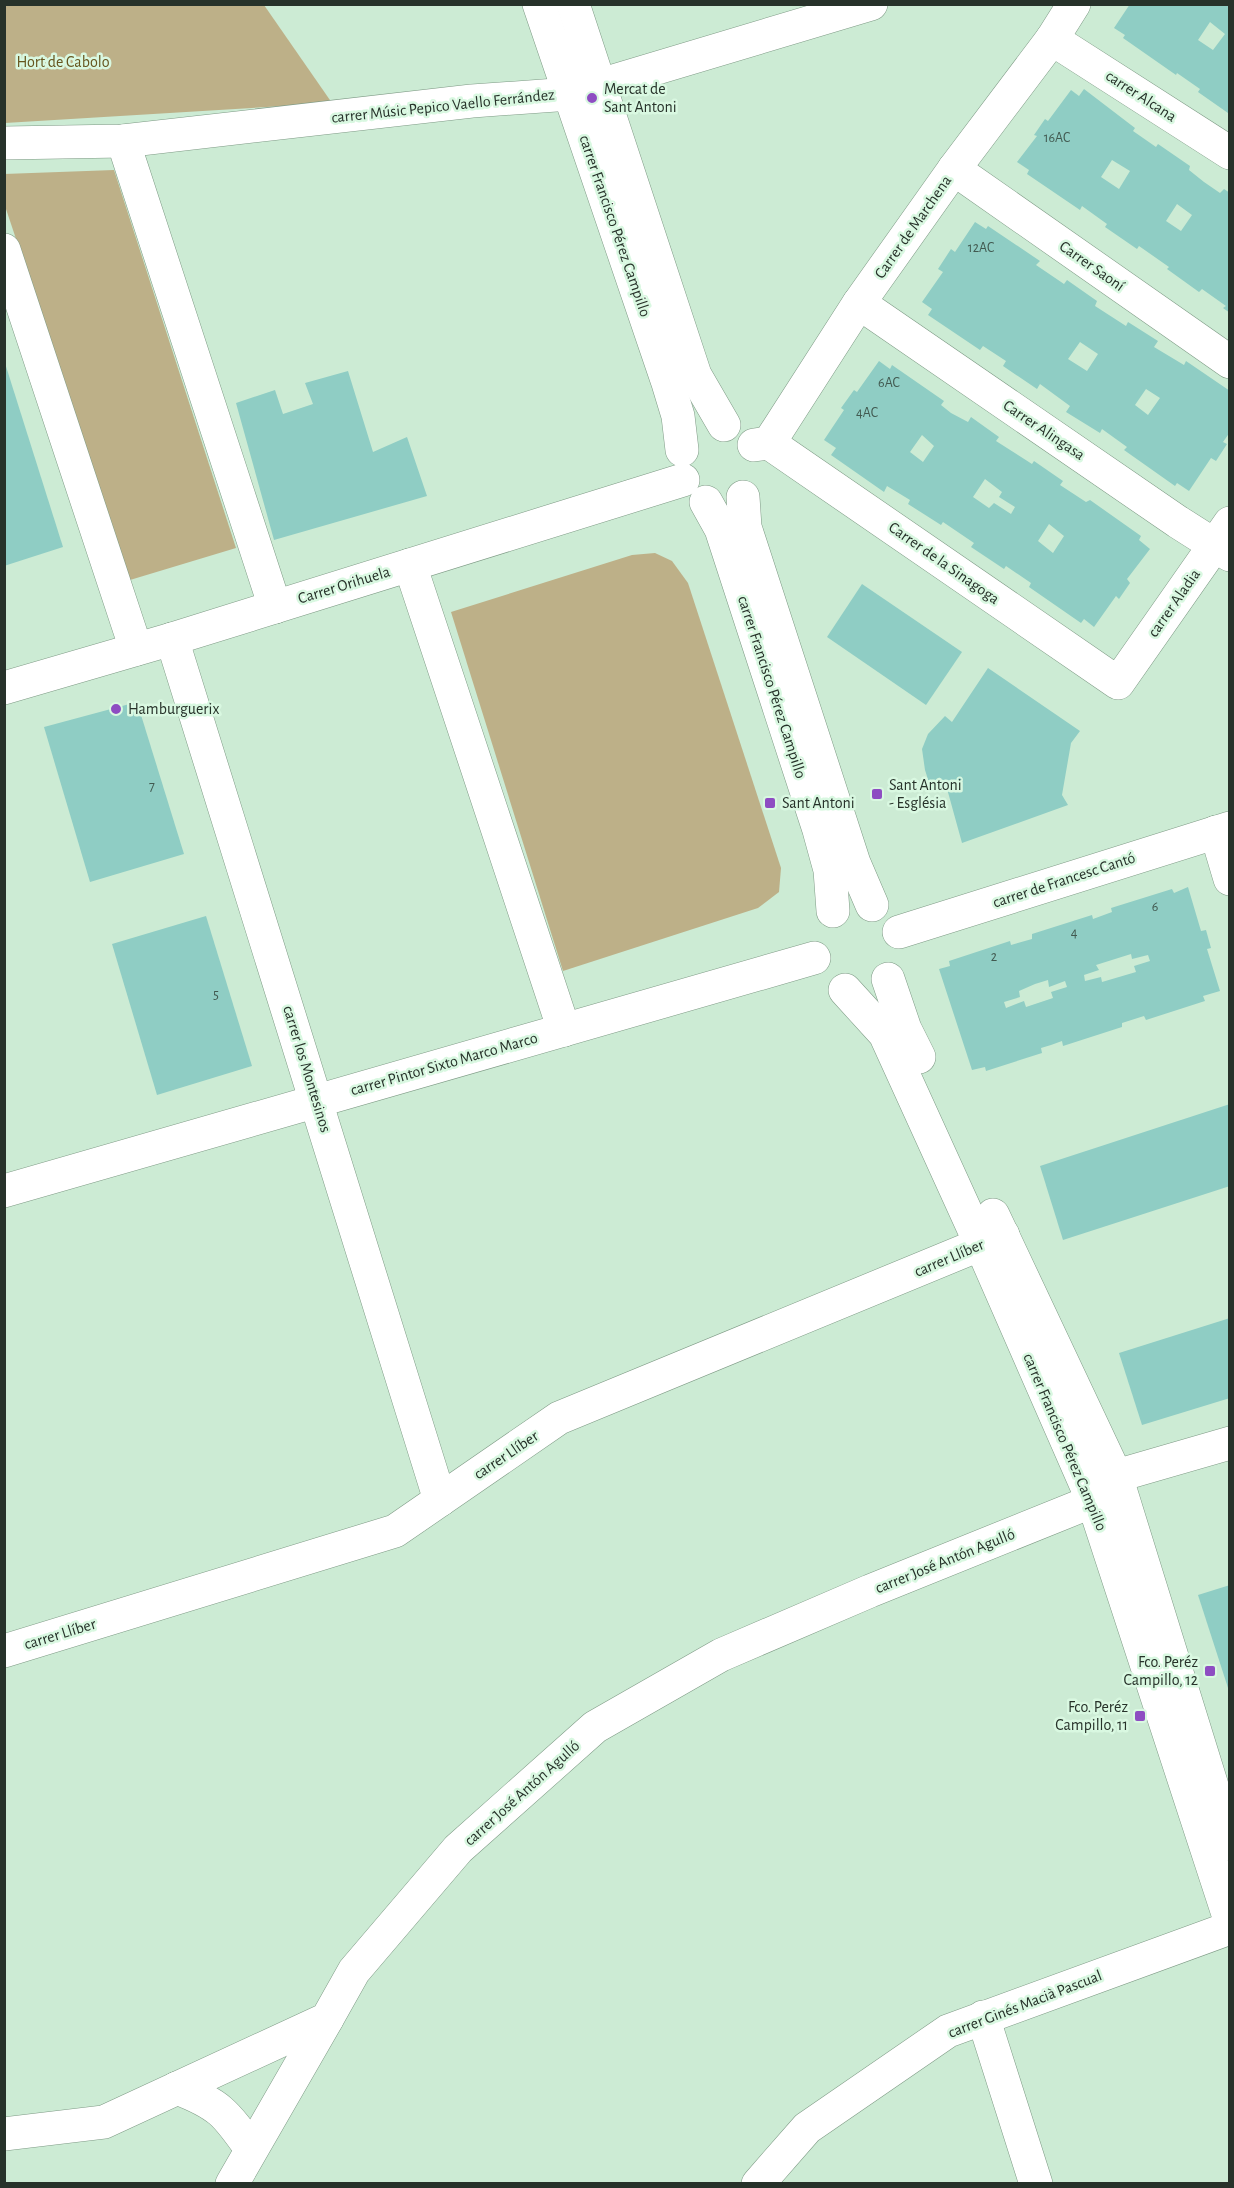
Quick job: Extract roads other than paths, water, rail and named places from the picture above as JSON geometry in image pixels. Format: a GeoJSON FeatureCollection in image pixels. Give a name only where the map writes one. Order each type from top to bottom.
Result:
{"type":"FeatureCollection","features":[{"type":"Feature","properties":{"kind":"street","name":"carrer Francisco Pérez Campillo"},"geometry":{"type":"LineString","coordinates":[[540,4],[668,383],[678,416],[683,465]]}},
{"type":"Feature","properties":{"kind":"street","name":"carrer Francisco Pérez Campillo"},"geometry":{"type":"LineString","coordinates":[[573,4],[695,375],[724,425]]}},
{"type":"Feature","properties":{"kind":"street","name":"carrer Músic Pepico Vaello Ferrández"},"geometry":{"type":"LineString","coordinates":[[4,143],[123,141],[461,102],[570,94],[871,4]]}},
{"type":"Feature","properties":{"kind":"street","name":"Carrer de Marchena"},"geometry":{"type":"LineString","coordinates":[[762,444],[954,169],[1052,39],[1074,4]]}},
{"type":"Feature","properties":{"kind":"street","name":"carrer Alcana"},"geometry":{"type":"LineString","coordinates":[[1052,39],[1230,153]]}},
{"type":"Feature","properties":{"kind":"street"},"geometry":{"type":"LineString","coordinates":[[123,141],[274,607]]}},
{"type":"Feature","properties":{"kind":"street","name":"Carrer Saoní"},"geometry":{"type":"LineString","coordinates":[[954,169],[1230,362]]}},
{"type":"Feature","properties":{"kind":"street"},"geometry":{"type":"LineString","coordinates":[[4,250],[136,649]]}},
{"type":"Feature","properties":{"kind":"street","name":"Carrer Alingasa"},"geometry":{"type":"LineString","coordinates":[[859,303],[1178,522],[1224,541]]}},
{"type":"Feature","properties":{"kind":"street"},"geometry":{"type":"LineString","coordinates":[[724,425],[736,428],[762,444],[758,473],[753,486],[742,497],[731,503],[718,505],[706,502],[692,494],[683,465],[692,436],[706,427],[724,425]]}},
{"type":"Feature","properties":{"kind":"street","name":"Carrer de la Sinagoga"},"geometry":{"type":"LineString","coordinates":[[762,444],[1118,683]]}},
{"type":"Feature","properties":{"kind":"street","name":"Carrer Orihuela"},"geometry":{"type":"LineString","coordinates":[[4,688],[172,639],[410,565],[683,465]]}},
{"type":"Feature","properties":{"kind":"street","name":"carrer Francisco Pérez Campillo"},"geometry":{"type":"LineString","coordinates":[[742,497],[745,527],[854,863],[872,905]]}},
{"type":"Feature","properties":{"kind":"street","name":"carrer Francisco Pérez Campillo"},"geometry":{"type":"LineString","coordinates":[[706,502],[721,529],[819,830],[830,870],[833,911]]}},
{"type":"Feature","properties":{"kind":"street","name":"carrer Aladia"},"geometry":{"type":"LineString","coordinates":[[1118,683],[1224,541]]}},
{"type":"Feature","properties":{"kind":"street"},"geometry":{"type":"LineString","coordinates":[[410,565],[564,1030]]}},
{"type":"Feature","properties":{"kind":"street","name":"carrer los Montesinos"},"geometry":{"type":"LineString","coordinates":[[172,639],[440,1500]]}},
{"type":"Feature","properties":{"kind":"street"},"geometry":{"type":"LineString","coordinates":[[1223,830],[1230,879]]}},
{"type":"Feature","properties":{"kind":"street","name":"carrer de Francesc Cantó"},"geometry":{"type":"LineString","coordinates":[[899,932],[1223,830]]}},
{"type":"Feature","properties":{"kind":"street"},"geometry":{"type":"LineString","coordinates":[[858,903],[872,905],[891,918],[899,932],[901,942],[899,961],[888,979],[874,988],[863,991],[845,990],[825,977],[814,958],[813,943],[817,929],[827,914],[843,905],[858,903]]}},
{"type":"Feature","properties":{"kind":"street","name":"carrer Pintor Sixto Marco Marco"},"geometry":{"type":"LineString","coordinates":[[4,1191],[814,958]]}},
{"type":"Feature","properties":{"kind":"street","name":"carrer Francisco Pérez Campillo"},"geometry":{"type":"LineString","coordinates":[[888,979],[905,1029],[992,1240],[1093,1501],[1230,1920]]}},
{"type":"Feature","properties":{"kind":"street","name":"carrer Francisco Pérez Campillo"},"geometry":{"type":"LineString","coordinates":[[845,990],[885,1034],[1116,1476],[1230,1844]]}},
{"type":"Feature","properties":{"kind":"street","name":"carrer Llíber"},"geometry":{"type":"LineString","coordinates":[[4,1651],[395,1531],[560,1418],[992,1240]]}},
{"type":"Feature","properties":{"kind":"street"},"geometry":{"type":"LineString","coordinates":[[1093,1501],[1116,1476],[1230,1443]]}},
{"type":"Feature","properties":{"kind":"street","name":"carrer José Antón Agulló"},"geometry":{"type":"LineString","coordinates":[[232,2184],[354,1971],[458,1849],[595,1727],[721,1655],[870,1591],[1093,1501]]}},
{"type":"Feature","properties":{"kind":"street","name":"carrer Ginés Macià Pascual"},"geometry":{"type":"LineString","coordinates":[[758,2184],[807,2128],[948,2031],[1230,1928]]}},
{"type":"Feature","properties":{"kind":"street"},"geometry":{"type":"LineString","coordinates":[[983,2017],[1036,2184]]}},
{"type":"Feature","properties":{"kind":"street"},"geometry":{"type":"LineString","coordinates":[[4,2134],[104,2122],[327,2019]]}},
{"type":"Feature","properties":{"kind":"street"},"geometry":{"type":"LineString","coordinates":[[177,2088],[204,2099],[229,2117],[251,2149]]}},
{"type":"Feature","properties":{"kind":"place","name":"Mercat de Sant Antoni"},"geometry":{"type":"Point","coordinates":[592,98]}},
{"type":"Feature","properties":{"kind":"place","name":"Hamburguerix"},"geometry":{"type":"Point","coordinates":[116,709]}},
{"type":"Feature","properties":{"kind":"place","name":"Sant Antoni - Església"},"geometry":{"type":"Point","coordinates":[877,794]}},
{"type":"Feature","properties":{"kind":"place","name":"Sant Antoni"},"geometry":{"type":"Point","coordinates":[770,803]}},
{"type":"Feature","properties":{"kind":"place","name":"Fco. Peréz Campillo, 12"},"geometry":{"type":"Point","coordinates":[1210,1671]}},
{"type":"Feature","properties":{"kind":"place","name":"Fco. Peréz Campillo, 11"},"geometry":{"type":"Point","coordinates":[1140,1716]}},
{"type":"Feature","properties":{"kind":"park label","name":"Hort de Cabolo"},"geometry":{"type":"Point","coordinates":[63,62]}}]}
